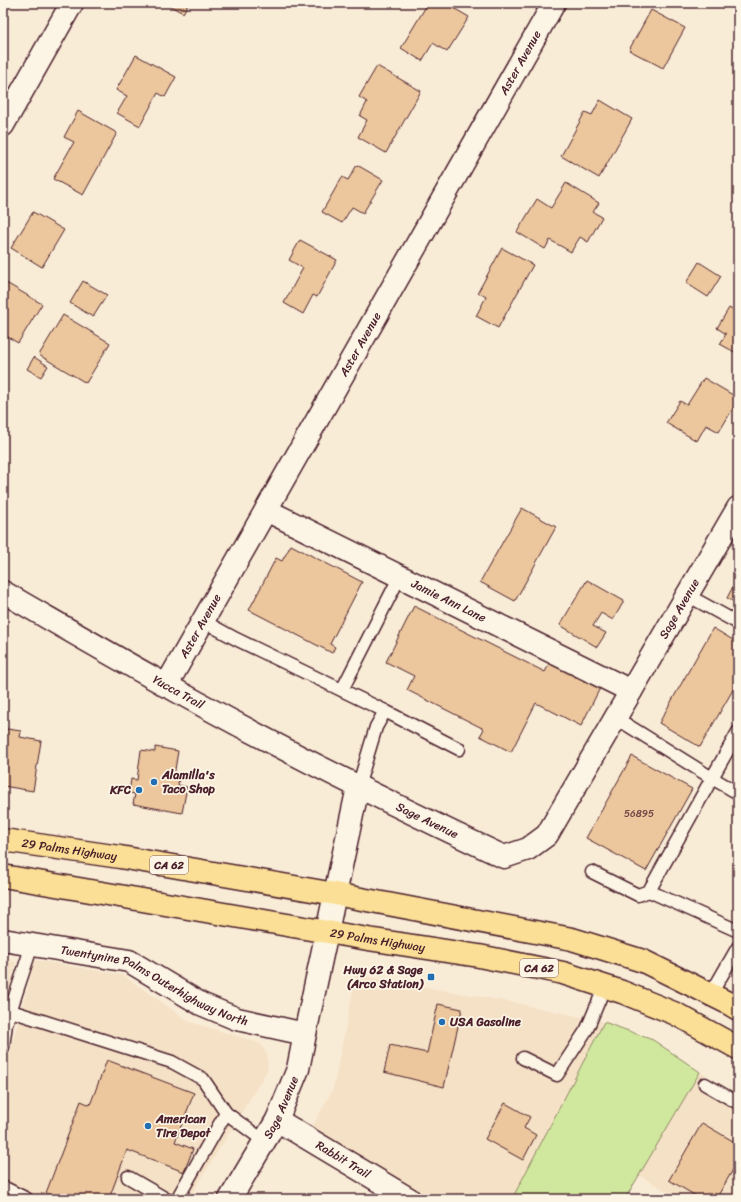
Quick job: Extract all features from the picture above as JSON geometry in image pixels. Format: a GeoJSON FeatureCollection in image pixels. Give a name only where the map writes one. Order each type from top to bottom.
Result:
{"type":"FeatureCollection","features":[{"type":"Feature","properties":{"kind":"main road","name":"29 Palms Highway"},"geometry":{"type":"LineString","coordinates":[[3,840],[120,857],[335,894],[572,939],[643,961],[711,994],[738,1009]]}},
{"type":"Feature","properties":{"kind":"main road","name":"29 Palms Highway"},"geometry":{"type":"LineString","coordinates":[[3,876],[289,926],[479,956],[563,973],[622,992],[676,1014],[738,1048]]}},
{"type":"Feature","properties":{"kind":"street"},"geometry":{"type":"LineString","coordinates":[[3,125],[72,3]]}},
{"type":"Feature","properties":{"kind":"street","name":"Aster Avenue"},"geometry":{"type":"LineString","coordinates":[[166,686],[554,3]]}},
{"type":"Feature","properties":{"kind":"street","name":"Sage Avenue"},"geometry":{"type":"LineString","coordinates":[[230,1199],[277,1120],[298,1069],[358,787],[504,857],[528,849],[547,836],[738,508]]}},
{"type":"Feature","properties":{"kind":"street","name":"Jamie Ann Lane"},"geometry":{"type":"LineString","coordinates":[[266,510],[632,691]]}},
{"type":"Feature","properties":{"kind":"street","name":"Yucca Trail"},"geometry":{"type":"LineString","coordinates":[[3,592],[166,686],[358,787]]}},
{"type":"Feature","properties":{"kind":"street","name":"Twentynine Palms Outerhighway North"},"geometry":{"type":"LineString","coordinates":[[3,940],[92,954],[129,962],[201,1004],[237,1019],[305,1034]]}},
{"type":"Feature","properties":{"kind":"street","name":"Rabbit Trail"},"geometry":{"type":"LineString","coordinates":[[277,1120],[409,1199]]}},
{"type":"Feature","properties":{"kind":"lane"},"geometry":{"type":"LineString","coordinates":[[342,690],[400,576]]}},
{"type":"Feature","properties":{"kind":"lane"},"geometry":{"type":"LineString","coordinates":[[687,595],[738,623]]}},
{"type":"Feature","properties":{"kind":"lane"},"geometry":{"type":"LineString","coordinates":[[203,621],[236,639],[385,711],[459,749]]}},
{"type":"Feature","properties":{"kind":"lane"},"geometry":{"type":"LineString","coordinates":[[358,787],[376,727],[385,711]]}},
{"type":"Feature","properties":{"kind":"lane"},"geometry":{"type":"LineString","coordinates":[[616,718],[738,793]]}},
{"type":"Feature","properties":{"kind":"lane"},"geometry":{"type":"LineString","coordinates":[[592,872],[638,895],[649,891],[738,732]]}},
{"type":"Feature","properties":{"kind":"lane"},"geometry":{"type":"LineString","coordinates":[[649,891],[738,931]]}},
{"type":"Feature","properties":{"kind":"lane"},"geometry":{"type":"LineString","coordinates":[[3,1047],[6,1024],[32,945]]}},
{"type":"Feature","properties":{"kind":"lane"},"geometry":{"type":"LineString","coordinates":[[711,994],[738,947]]}},
{"type":"Feature","properties":{"kind":"lane"},"geometry":{"type":"LineString","coordinates":[[523,1058],[557,1075],[587,1029],[605,986]]}},
{"type":"Feature","properties":{"kind":"lane"},"geometry":{"type":"LineString","coordinates":[[11,1011],[172,1062],[203,1079],[226,1113],[264,1141]]}},
{"type":"Feature","properties":{"kind":"lane"},"geometry":{"type":"LineString","coordinates":[[705,1084],[738,1103]]}},
{"type":"Feature","properties":{"kind":"lane"},"geometry":{"type":"LineString","coordinates":[[177,1199],[226,1113]]}},
{"type":"Feature","properties":{"kind":"lane"},"geometry":{"type":"LineString","coordinates":[[128,1177],[166,1199]]}},
{"type":"Feature","properties":{"kind":"lane"},"geometry":{"type":"LineString","coordinates":[[3,1187],[27,1199]]}},
{"type":"Feature","properties":{"kind":"shaded area"},"geometry":{"type":"Polygon","coordinates":[[[3,960],[16,962],[3,1014],[3,960]]]}},
{"type":"Feature","properties":{"kind":"shaded area"},"geometry":{"type":"Polygon","coordinates":[[[35,960],[123,975],[190,1022],[261,1044],[267,1055],[268,1069],[189,1199],[37,1199],[3,1179],[3,1079],[35,960]]]}},
{"type":"Feature","properties":{"kind":"shaded area"},"geometry":{"type":"Polygon","coordinates":[[[356,975],[512,1002],[604,1022],[512,1199],[431,1199],[311,1129],[333,1089],[356,975]]]}},
{"type":"Feature","properties":{"kind":"shaded area"},"geometry":{"type":"Polygon","coordinates":[[[700,1072],[738,1095],[738,1199],[680,1199],[637,1174],[700,1072]]]}},
{"type":"Feature","properties":{"kind":"green space"},"geometry":{"type":"Polygon","coordinates":[[[604,1022],[653,1040],[700,1072],[625,1199],[512,1199],[604,1022]]]}},
{"type":"Feature","properties":{"kind":"building"},"geometry":{"type":"Polygon","coordinates":[[[165,3],[189,3],[183,13],[165,3]]]}},
{"type":"Feature","properties":{"kind":"building"},"geometry":{"type":"Polygon","coordinates":[[[428,3],[445,3],[469,17],[447,52],[433,43],[422,61],[401,48],[428,3]]]}},
{"type":"Feature","properties":{"kind":"building"},"geometry":{"type":"Polygon","coordinates":[[[651,10],[685,28],[663,68],[629,50],[651,10]]]}},
{"type":"Feature","properties":{"kind":"building"},"geometry":{"type":"Polygon","coordinates":[[[136,55],[176,77],[165,97],[158,93],[140,126],[117,113],[127,96],[116,90],[136,55]]]}},
{"type":"Feature","properties":{"kind":"building"},"geometry":{"type":"Polygon","coordinates":[[[377,66],[421,91],[386,153],[358,137],[367,120],[360,116],[367,102],[359,97],[377,66]]]}},
{"type":"Feature","properties":{"kind":"building"},"geometry":{"type":"Polygon","coordinates":[[[600,100],[632,119],[599,178],[561,156],[585,112],[592,115],[600,100]]]}},
{"type":"Feature","properties":{"kind":"building"},"geometry":{"type":"Polygon","coordinates":[[[78,111],[117,133],[83,195],[53,179],[74,142],[64,137],[78,111]]]}},
{"type":"Feature","properties":{"kind":"building"},"geometry":{"type":"Polygon","coordinates":[[[357,165],[383,180],[363,213],[352,207],[342,223],[322,212],[342,177],[348,180],[357,165]]]}},
{"type":"Feature","properties":{"kind":"building"},"geometry":{"type":"Polygon","coordinates":[[[566,183],[599,203],[593,212],[602,217],[588,242],[580,237],[571,252],[550,240],[545,249],[517,232],[537,199],[551,208],[566,183]]]}},
{"type":"Feature","properties":{"kind":"building"},"geometry":{"type":"Polygon","coordinates":[[[33,212],[64,230],[42,267],[11,248],[33,212]]]}},
{"type":"Feature","properties":{"kind":"building"},"geometry":{"type":"Polygon","coordinates":[[[300,240],[337,260],[317,297],[313,295],[303,314],[284,303],[303,268],[289,260],[300,240]]]}},
{"type":"Feature","properties":{"kind":"building"},"geometry":{"type":"Polygon","coordinates":[[[502,248],[533,265],[498,328],[476,316],[486,297],[478,292],[502,248]]]}},
{"type":"Feature","properties":{"kind":"building"},"geometry":{"type":"Polygon","coordinates":[[[699,262],[721,276],[708,297],[686,283],[699,262]]]}},
{"type":"Feature","properties":{"kind":"building"},"geometry":{"type":"Polygon","coordinates":[[[3,281],[42,304],[18,343],[3,334],[3,281]]]}},
{"type":"Feature","properties":{"kind":"building"},"geometry":{"type":"Polygon","coordinates":[[[83,281],[107,295],[93,317],[70,303],[83,281]]]}},
{"type":"Feature","properties":{"kind":"building"},"geometry":{"type":"Polygon","coordinates":[[[729,308],[738,313],[738,354],[720,344],[726,334],[717,328],[729,308]]]}},
{"type":"Feature","properties":{"kind":"building"},"geometry":{"type":"Polygon","coordinates":[[[63,315],[110,343],[86,383],[39,355],[63,315]]]}},
{"type":"Feature","properties":{"kind":"building"},"geometry":{"type":"Polygon","coordinates":[[[34,357],[48,366],[41,377],[27,369],[34,357]]]}},
{"type":"Feature","properties":{"kind":"building"},"geometry":{"type":"Polygon","coordinates":[[[704,378],[738,398],[738,400],[719,432],[706,425],[697,441],[666,423],[680,401],[687,405],[704,378]]]}},
{"type":"Feature","properties":{"kind":"building"},"geometry":{"type":"Polygon","coordinates":[[[522,508],[556,527],[515,601],[480,582],[522,508]]]}},
{"type":"Feature","properties":{"kind":"building"},"geometry":{"type":"Polygon","coordinates":[[[291,545],[362,582],[330,644],[335,647],[332,653],[249,610],[276,558],[282,561],[291,545]]]}},
{"type":"Feature","properties":{"kind":"building"},"geometry":{"type":"Polygon","coordinates":[[[738,577],[738,604],[727,598],[738,577]]]}},
{"type":"Feature","properties":{"kind":"building"},"geometry":{"type":"Polygon","coordinates":[[[587,580],[624,601],[613,620],[601,613],[593,626],[606,633],[597,647],[560,625],[587,580]]]}},
{"type":"Feature","properties":{"kind":"building"},"geometry":{"type":"Polygon","coordinates":[[[414,606],[545,672],[550,662],[600,688],[581,726],[536,703],[511,752],[480,736],[484,729],[407,690],[414,676],[386,662],[414,606]]]}},
{"type":"Feature","properties":{"kind":"building"},"geometry":{"type":"Polygon","coordinates":[[[713,628],[738,643],[738,681],[700,747],[659,723],[713,628]]]}},
{"type":"Feature","properties":{"kind":"building"},"geometry":{"type":"Polygon","coordinates":[[[3,723],[7,729],[21,731],[20,737],[41,741],[33,791],[3,786],[3,723]]]}},
{"type":"Feature","properties":{"kind":"building","name":"Alamilla's Taco Shop"},"geometry":{"type":"Polygon","coordinates":[[[155,747],[178,751],[174,776],[179,777],[178,785],[187,787],[182,813],[133,804],[135,794],[129,793],[131,779],[137,780],[141,750],[155,752],[155,747]]]}},
{"type":"Feature","properties":{"kind":"building"},"geometry":{"type":"Polygon","coordinates":[[[632,756],[692,789],[646,871],[586,838],[632,756]]]}},
{"type":"Feature","properties":{"kind":"building"},"geometry":{"type":"Polygon","coordinates":[[[438,1004],[462,1009],[444,1087],[384,1072],[390,1045],[427,1053],[438,1004]]]}},
{"type":"Feature","properties":{"kind":"building"},"geometry":{"type":"Polygon","coordinates":[[[107,1060],[194,1093],[175,1142],[193,1149],[184,1172],[127,1150],[110,1196],[116,1199],[60,1199],[46,1193],[81,1101],[90,1105],[107,1060]]]}},
{"type":"Feature","properties":{"kind":"building"},"geometry":{"type":"Polygon","coordinates":[[[505,1103],[530,1117],[524,1128],[536,1135],[523,1160],[485,1139],[505,1103]]]}},
{"type":"Feature","properties":{"kind":"building"},"geometry":{"type":"Polygon","coordinates":[[[702,1123],[738,1144],[738,1161],[716,1199],[701,1199],[669,1180],[702,1123]]]}},
{"type":"Feature","properties":{"kind":"place","name":"Alamilla's Taco Shop"},"geometry":{"type":"Point","coordinates":[154,782]}},
{"type":"Feature","properties":{"kind":"place","name":"KFC"},"geometry":{"type":"Point","coordinates":[139,790]}},
{"type":"Feature","properties":{"kind":"place","name":"Hwy 62 & Sage (Arco Station)"},"geometry":{"type":"Point","coordinates":[431,977]}},
{"type":"Feature","properties":{"kind":"place","name":"USA Gasoline"},"geometry":{"type":"Point","coordinates":[442,1022]}},
{"type":"Feature","properties":{"kind":"place","name":"American Tire Depot"},"geometry":{"type":"Point","coordinates":[148,1126]}}]}
